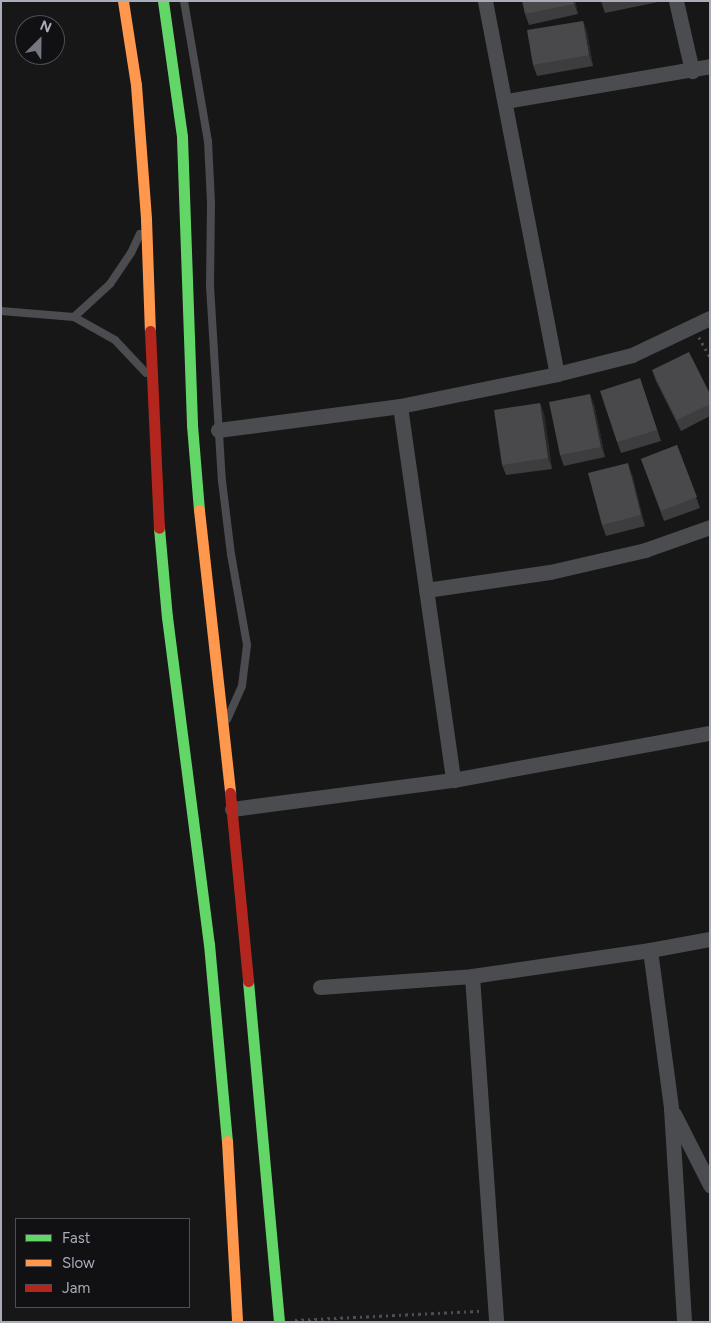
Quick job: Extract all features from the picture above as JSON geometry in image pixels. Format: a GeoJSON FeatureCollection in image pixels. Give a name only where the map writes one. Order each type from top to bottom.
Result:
{"type":"FeatureCollection","features":[{"type":"Feature","properties":{"kind":"street"},"geometry":{"type":"LineString","coordinates":[[123,1],[136,85],[146,219],[157,506],[167,617],[186,752],[209,944],[224,1106],[237,1322]]}},
{"type":"Feature","properties":{"kind":"street"},"geometry":{"type":"LineString","coordinates":[[163,1],[182,137],[196,490],[232,809],[279,1322]]}},
{"type":"Feature","properties":{"kind":"street"},"geometry":{"type":"LineString","coordinates":[[485,1],[506,101],[557,374]]}},
{"type":"Feature","properties":{"kind":"street"},"geometry":{"type":"LineString","coordinates":[[676,1],[692,71]]}},
{"type":"Feature","properties":{"kind":"street"},"geometry":{"type":"LineString","coordinates":[[506,101],[692,71],[710,66]]}},
{"type":"Feature","properties":{"kind":"street"},"geometry":{"type":"LineString","coordinates":[[218,430],[400,406],[557,374],[632,356],[710,318]]}},
{"type":"Feature","properties":{"kind":"street"},"geometry":{"type":"LineString","coordinates":[[400,406],[453,780]]}},
{"type":"Feature","properties":{"kind":"street"},"geometry":{"type":"LineString","coordinates":[[426,590],[550,572],[645,550],[710,526]]}},
{"type":"Feature","properties":{"kind":"street"},"geometry":{"type":"LineString","coordinates":[[232,809],[453,780],[710,733]]}},
{"type":"Feature","properties":{"kind":"street"},"geometry":{"type":"LineString","coordinates":[[320,988],[472,976],[650,950],[710,939]]}},
{"type":"Feature","properties":{"kind":"street"},"geometry":{"type":"LineString","coordinates":[[650,950],[671,1108],[684,1322]]}},
{"type":"Feature","properties":{"kind":"street"},"geometry":{"type":"LineString","coordinates":[[472,976],[496,1316]]}},
{"type":"Feature","properties":{"kind":"street"},"geometry":{"type":"LineString","coordinates":[[671,1108],[710,1185]]}},
{"type":"Feature","properties":{"kind":"lane"},"geometry":{"type":"LineString","coordinates":[[184,1],[208,142],[211,203],[210,286],[218,430],[225,514],[247,645],[242,686],[222,730]]}},
{"type":"Feature","properties":{"kind":"lane"},"geometry":{"type":"LineString","coordinates":[[74,317],[98,296],[121,269],[146,219]]}},
{"type":"Feature","properties":{"kind":"lane"},"geometry":{"type":"LineString","coordinates":[[1,311],[74,317],[115,340],[129,352],[152,381]]}},
{"type":"Feature","properties":{"kind":"path"},"geometry":{"type":"LineString","coordinates":[[694,327],[710,357]]}},
{"type":"Feature","properties":{"kind":"path"},"geometry":{"type":"LineString","coordinates":[[279,1322],[496,1316]]}},
{"type":"Feature","properties":{"kind":"building"},"geometry":{"type":"Polygon","coordinates":[[[522,1],[573,1],[574,4],[525,14],[522,1]]]}},
{"type":"Feature","properties":{"kind":"building"},"geometry":{"type":"Polygon","coordinates":[[[583,21],[589,55],[533,65],[527,30],[583,21]]]}},
{"type":"Feature","properties":{"kind":"building"},"geometry":{"type":"Polygon","coordinates":[[[689,352],[710,394],[710,404],[677,420],[652,370],[689,352]]]}},
{"type":"Feature","properties":{"kind":"building"},"geometry":{"type":"Polygon","coordinates":[[[640,378],[657,430],[617,442],[600,391],[640,378]]]}},
{"type":"Feature","properties":{"kind":"building"},"geometry":{"type":"Polygon","coordinates":[[[590,394],[601,447],[560,455],[549,402],[590,394]]]}},
{"type":"Feature","properties":{"kind":"building"},"geometry":{"type":"Polygon","coordinates":[[[540,403],[548,458],[502,465],[494,410],[540,403]]]}},
{"type":"Feature","properties":{"kind":"building"},"geometry":{"type":"Polygon","coordinates":[[[677,445],[697,497],[661,511],[641,459],[677,445]]]}},
{"type":"Feature","properties":{"kind":"building"},"geometry":{"type":"Polygon","coordinates":[[[628,463],[641,515],[602,525],[588,473],[628,463]]]}},
{"type":"Feature","properties":{"kind":"traffic: fast"},"geometry":{"type":"LineString","coordinates":[[163,1],[182,137],[192,425],[199,510]]}},
{"type":"Feature","properties":{"kind":"traffic: fast"},"geometry":{"type":"LineString","coordinates":[[159,528],[167,617],[209,944],[227,1141]]}},
{"type":"Feature","properties":{"kind":"traffic: fast"},"geometry":{"type":"LineString","coordinates":[[248,981],[279,1322]]}},
{"type":"Feature","properties":{"kind":"traffic: slow"},"geometry":{"type":"LineString","coordinates":[[123,1],[136,85],[146,219],[150,331]]}},
{"type":"Feature","properties":{"kind":"traffic: slow"},"geometry":{"type":"LineString","coordinates":[[199,510],[230,793]]}},
{"type":"Feature","properties":{"kind":"traffic: slow"},"geometry":{"type":"LineString","coordinates":[[227,1141],[237,1322]]}},
{"type":"Feature","properties":{"kind":"traffic: jam"},"geometry":{"type":"LineString","coordinates":[[150,331],[159,528]]}},
{"type":"Feature","properties":{"kind":"traffic: jam"},"geometry":{"type":"LineString","coordinates":[[230,793],[248,981]]}}]}
